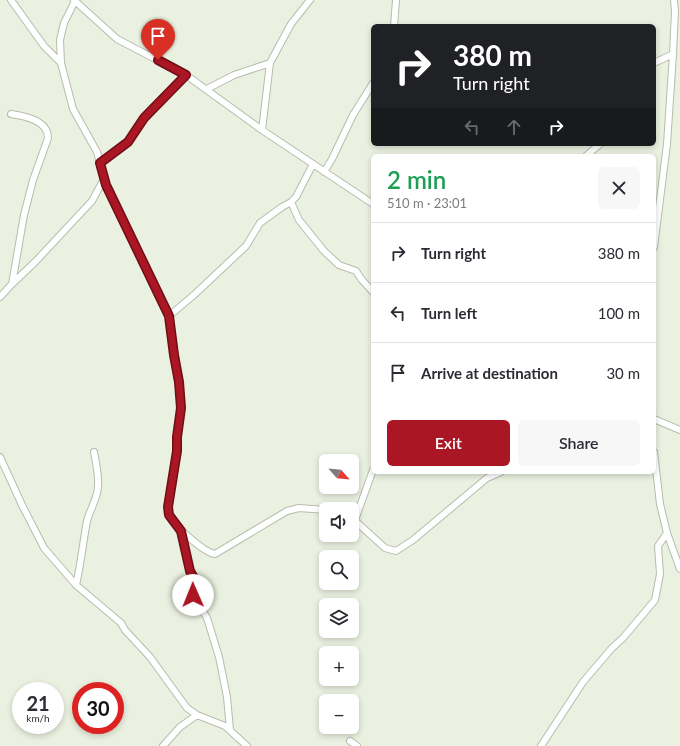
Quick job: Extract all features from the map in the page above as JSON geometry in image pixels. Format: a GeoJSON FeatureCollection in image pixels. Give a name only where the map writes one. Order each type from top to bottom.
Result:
{"type":"FeatureCollection","features":[{"type":"Feature","properties":{"kind":"street"},"geometry":{"type":"LineString","coordinates":[[11,0],[44,46],[61,63]]}},
{"type":"Feature","properties":{"kind":"street"},"geometry":{"type":"LineString","coordinates":[[319,509],[299,508],[287,511],[215,554],[207,552],[181,531],[169,515],[168,507],[176,462],[177,437],[181,408],[179,382],[169,316],[104,180],[96,152],[73,109],[61,63],[60,40],[64,23],[75,0],[117,38],[186,75],[262,130],[371,203]]}},
{"type":"Feature","properties":{"kind":"street"},"geometry":{"type":"LineString","coordinates":[[262,130],[270,63],[291,24],[310,0]]}},
{"type":"Feature","properties":{"kind":"street"},"geometry":{"type":"LineString","coordinates":[[394,24],[396,0]]}},
{"type":"Feature","properties":{"kind":"street"},"geometry":{"type":"LineString","coordinates":[[656,231],[667,144],[673,54],[675,11],[674,0]]}},
{"type":"Feature","properties":{"kind":"street"},"geometry":{"type":"LineString","coordinates":[[656,62],[673,54]]}},
{"type":"Feature","properties":{"kind":"street"},"geometry":{"type":"LineString","coordinates":[[207,89],[234,75],[270,63]]}},
{"type":"Feature","properties":{"kind":"street"},"geometry":{"type":"LineString","coordinates":[[100,163],[128,142],[144,118],[186,75]]}},
{"type":"Feature","properties":{"kind":"street"},"geometry":{"type":"LineString","coordinates":[[324,172],[332,159],[353,115],[371,86]]}},
{"type":"Feature","properties":{"kind":"street"},"geometry":{"type":"LineString","coordinates":[[11,114],[22,116],[42,124],[48,134],[48,138],[33,180],[24,215],[12,284]]}},
{"type":"Feature","properties":{"kind":"street"},"geometry":{"type":"LineString","coordinates":[[588,154],[598,146]]}},
{"type":"Feature","properties":{"kind":"street"},"geometry":{"type":"LineString","coordinates":[[169,316],[195,294],[246,246],[260,222],[291,202],[299,192],[313,164]]}},
{"type":"Feature","properties":{"kind":"street"},"geometry":{"type":"LineString","coordinates":[[0,297],[88,205],[104,180]]}},
{"type":"Feature","properties":{"kind":"street"},"geometry":{"type":"LineString","coordinates":[[291,202],[299,220],[324,251],[338,265],[356,271],[371,290]]}},
{"type":"Feature","properties":{"kind":"street"},"geometry":{"type":"LineString","coordinates":[[656,420],[680,430]]}},
{"type":"Feature","properties":{"kind":"street"},"geometry":{"type":"LineString","coordinates":[[76,585],[81,563],[87,520],[98,492],[94,452]]}},
{"type":"Feature","properties":{"kind":"street"},"geometry":{"type":"LineString","coordinates":[[0,457],[44,548],[76,585],[121,623],[125,630],[150,657],[187,708],[197,715],[225,726],[247,746]]}},
{"type":"Feature","properties":{"kind":"street"},"geometry":{"type":"LineString","coordinates":[[656,471],[660,504],[667,533],[680,569]]}},
{"type":"Feature","properties":{"kind":"street"},"geometry":{"type":"LineString","coordinates":[[359,506],[371,474]]}},
{"type":"Feature","properties":{"kind":"street"},"geometry":{"type":"LineString","coordinates":[[359,524],[385,548],[396,551],[413,540],[487,478],[496,474]]}},
{"type":"Feature","properties":{"kind":"street"},"geometry":{"type":"LineString","coordinates":[[181,531],[190,571],[195,580],[193,595],[207,618],[219,657],[227,697],[230,730]]}},
{"type":"Feature","properties":{"kind":"street"},"geometry":{"type":"LineString","coordinates":[[541,746],[583,682],[655,600],[660,574],[658,546],[667,533]]}},
{"type":"Feature","properties":{"kind":"street"},"geometry":{"type":"LineString","coordinates":[[164,746],[180,727],[197,715]]}},
{"type":"Feature","properties":{"kind":"street"},"geometry":{"type":"LineString","coordinates":[[350,741],[357,746]]}},
{"type":"Feature","properties":{"kind":"route"},"geometry":{"type":"LineString","coordinates":[[158,60],[186,75],[144,118],[128,142],[100,163],[106,185],[169,316],[179,382],[181,408],[172,490],[168,507],[169,515],[181,531],[187,552],[190,571],[195,580],[193,595]]}}]}
